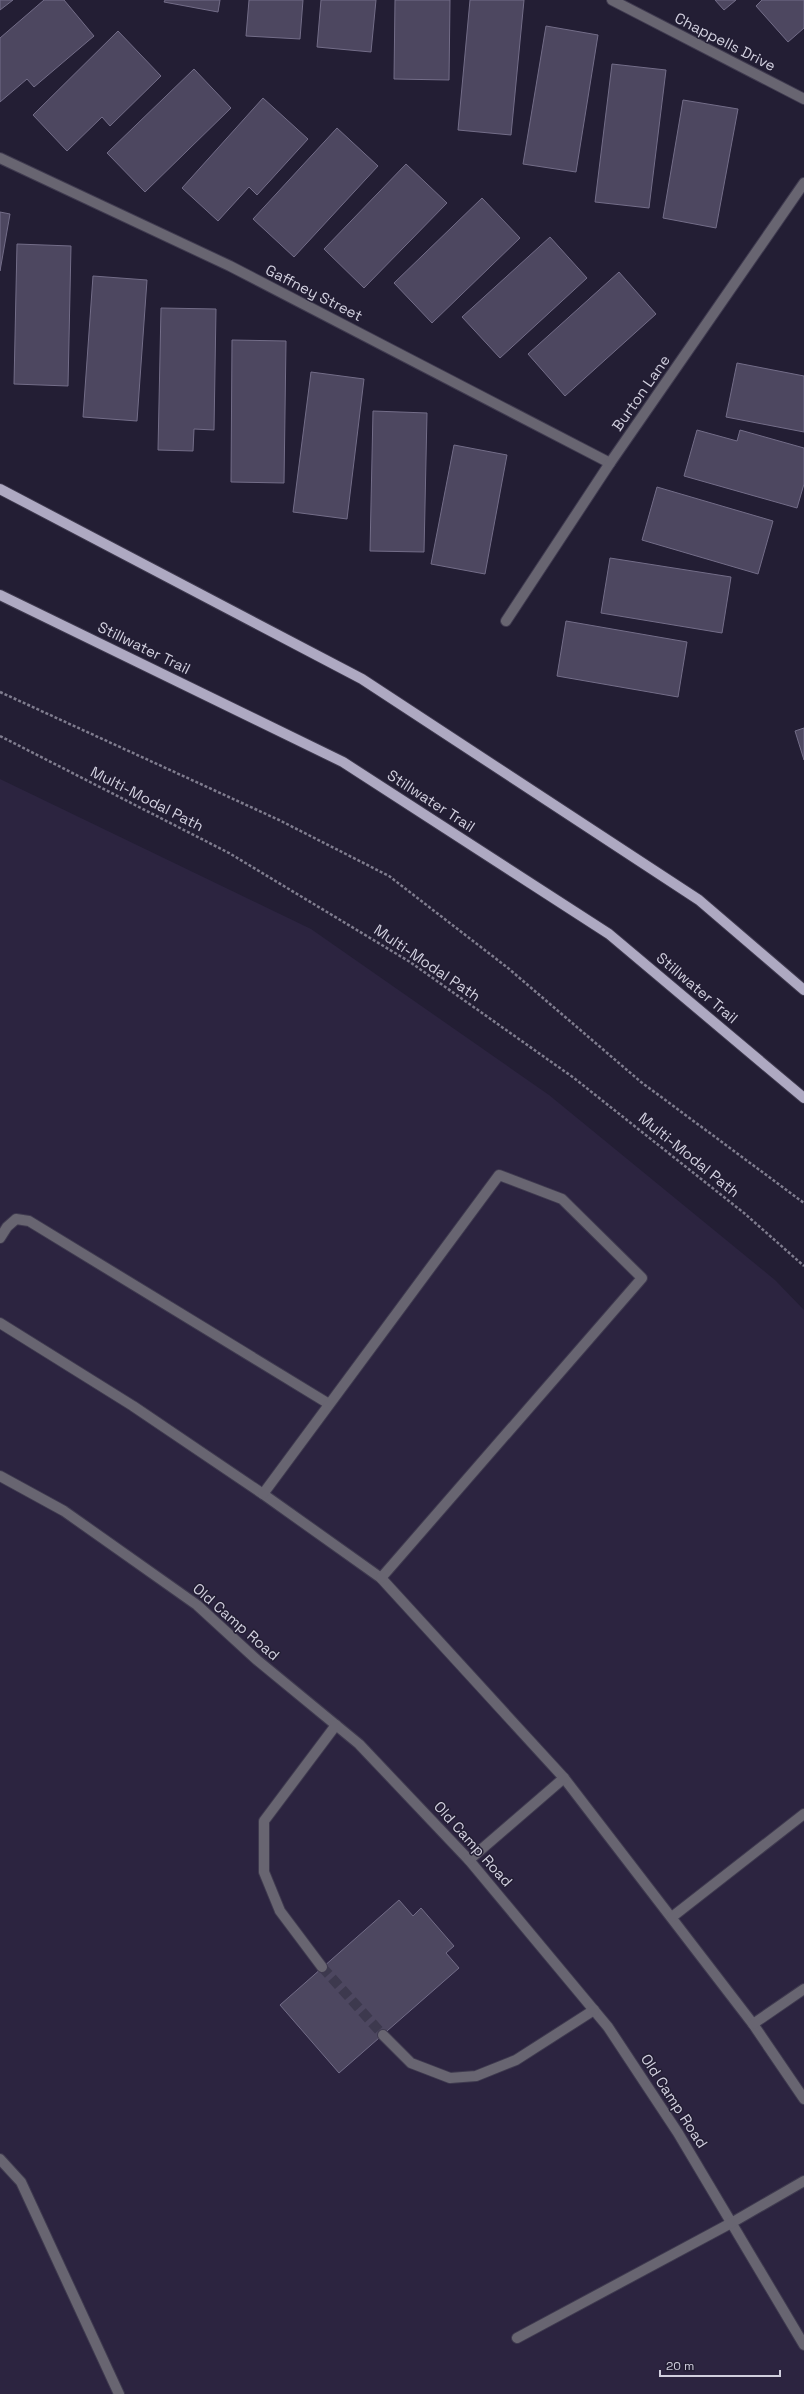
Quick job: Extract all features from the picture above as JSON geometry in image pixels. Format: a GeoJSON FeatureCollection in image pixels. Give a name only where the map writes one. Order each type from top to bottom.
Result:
{"type":"FeatureCollection","features":[{"type":"Feature","properties":{"kind":"main road"},"geometry":{"type":"LineString","coordinates":[[0,489],[362,680],[699,900],[804,990]]}},
{"type":"Feature","properties":{"kind":"main road","name":"Stillwater Trail"},"geometry":{"type":"LineString","coordinates":[[0,595],[343,762],[609,934],[804,1098]]}},
{"type":"Feature","properties":{"kind":"street","name":"Chappells Drive"},"geometry":{"type":"LineString","coordinates":[[612,0],[804,99]]}},
{"type":"Feature","properties":{"kind":"street","name":"Gaffney Street"},"geometry":{"type":"LineString","coordinates":[[0,158],[230,266],[610,463]]}},
{"type":"Feature","properties":{"kind":"street","name":"Burton Lane"},"geometry":{"type":"LineString","coordinates":[[506,621],[610,463],[804,183]]}},
{"type":"Feature","properties":{"kind":"street"},"geometry":{"type":"LineString","coordinates":[[263,1494],[499,1175],[562,1199],[642,1278],[381,1578]]}},
{"type":"Feature","properties":{"kind":"street"},"geometry":{"type":"LineString","coordinates":[[0,1238],[7,1227],[16,1219],[29,1221],[329,1404]]}},
{"type":"Feature","properties":{"kind":"street"},"geometry":{"type":"LineString","coordinates":[[0,1323],[133,1406],[263,1494],[381,1578],[564,1778],[672,1916],[753,2024],[804,2099]]}},
{"type":"Feature","properties":{"kind":"street","name":"Old Camp Road"},"geometry":{"type":"LineString","coordinates":[[0,1476],[64,1511],[197,1605],[257,1660],[359,1744],[469,1860],[608,2028],[678,2133],[733,2222],[804,2345]]}},
{"type":"Feature","properties":{"kind":"street"},"geometry":{"type":"LineString","coordinates":[[322,1967],[280,1911],[264,1872],[264,1821],[336,1725]]}},
{"type":"Feature","properties":{"kind":"street"},"geometry":{"type":"LineString","coordinates":[[469,1860],[564,1778]]}},
{"type":"Feature","properties":{"kind":"street"},"geometry":{"type":"LineString","coordinates":[[672,1916],[804,1814]]}},
{"type":"Feature","properties":{"kind":"street"},"geometry":{"type":"LineString","coordinates":[[753,2024],[804,1989]]}},
{"type":"Feature","properties":{"kind":"street"},"geometry":{"type":"LineString","coordinates":[[383,2035],[411,2063],[450,2078],[476,2076],[516,2060],[594,2010]]}},
{"type":"Feature","properties":{"kind":"street"},"geometry":{"type":"LineString","coordinates":[[0,2159],[21,2182],[120,2394]]}},
{"type":"Feature","properties":{"kind":"street"},"geometry":{"type":"LineString","coordinates":[[517,2338],[733,2222],[804,2181]]}},
{"type":"Feature","properties":{"kind":"path","name":"Multi-Modal Path"},"geometry":{"type":"LineString","coordinates":[[0,692],[279,820],[389,876],[508,968],[641,1082],[804,1203]]}},
{"type":"Feature","properties":{"kind":"path","name":"Multi-Modal Path"},"geometry":{"type":"LineString","coordinates":[[0,736],[229,853],[410,962],[574,1078],[744,1213],[804,1266]]}},
{"type":"Feature","properties":{"kind":"shaded area"},"geometry":{"type":"Polygon","coordinates":[[[0,779],[311,929],[549,1095],[775,1280],[804,1310],[804,2394],[0,2394],[0,779]]]}},
{"type":"Feature","properties":{"kind":"building"},"geometry":{"type":"Polygon","coordinates":[[[0,0],[13,0],[0,10],[0,0]]]}},
{"type":"Feature","properties":{"kind":"building"},"geometry":{"type":"Polygon","coordinates":[[[44,0],[64,0],[94,36],[34,87],[27,79],[0,102],[0,38],[44,0]]]}},
{"type":"Feature","properties":{"kind":"building"},"geometry":{"type":"Polygon","coordinates":[[[165,0],[220,0],[218,12],[164,2],[165,0]]]}},
{"type":"Feature","properties":{"kind":"building"},"geometry":{"type":"Polygon","coordinates":[[[249,0],[303,0],[300,39],[246,36],[249,0]]]}},
{"type":"Feature","properties":{"kind":"building"},"geometry":{"type":"Polygon","coordinates":[[[321,0],[376,0],[371,52],[317,47],[321,0]]]}},
{"type":"Feature","properties":{"kind":"building"},"geometry":{"type":"Polygon","coordinates":[[[395,0],[450,0],[449,80],[394,79],[395,0]]]}},
{"type":"Feature","properties":{"kind":"building"},"geometry":{"type":"Polygon","coordinates":[[[470,0],[524,0],[511,135],[458,130],[470,0]]]}},
{"type":"Feature","properties":{"kind":"building"},"geometry":{"type":"Polygon","coordinates":[[[715,0],[736,0],[724,10],[715,0]]]}},
{"type":"Feature","properties":{"kind":"building"},"geometry":{"type":"Polygon","coordinates":[[[762,0],[804,0],[804,28],[788,42],[756,6],[762,0]]]}},
{"type":"Feature","properties":{"kind":"building"},"geometry":{"type":"Polygon","coordinates":[[[546,26],[598,35],[576,172],[523,164],[546,26]]]}},
{"type":"Feature","properties":{"kind":"building"},"geometry":{"type":"Polygon","coordinates":[[[118,31],[161,76],[110,126],[102,117],[67,151],[33,115],[118,31]]]}},
{"type":"Feature","properties":{"kind":"building"},"geometry":{"type":"Polygon","coordinates":[[[612,64],[666,70],[649,208],[595,202],[612,64]]]}},
{"type":"Feature","properties":{"kind":"building"},"geometry":{"type":"Polygon","coordinates":[[[194,69],[231,108],[145,192],[107,153],[194,69]]]}},
{"type":"Feature","properties":{"kind":"building"},"geometry":{"type":"Polygon","coordinates":[[[263,98],[308,139],[257,195],[249,187],[218,221],[182,188],[263,98]]]}},
{"type":"Feature","properties":{"kind":"building"},"geometry":{"type":"Polygon","coordinates":[[[683,100],[738,109],[716,228],[663,218],[683,100]]]}},
{"type":"Feature","properties":{"kind":"building"},"geometry":{"type":"Polygon","coordinates":[[[337,128],[378,166],[294,257],[253,219],[337,128]]]}},
{"type":"Feature","properties":{"kind":"building"},"geometry":{"type":"Polygon","coordinates":[[[406,164],[447,203],[364,288],[324,249],[406,164]]]}},
{"type":"Feature","properties":{"kind":"building"},"geometry":{"type":"Polygon","coordinates":[[[482,198],[520,238],[432,323],[394,283],[482,198]]]}},
{"type":"Feature","properties":{"kind":"building"},"geometry":{"type":"Polygon","coordinates":[[[0,212],[10,214],[0,271],[0,212]]]}},
{"type":"Feature","properties":{"kind":"building"},"geometry":{"type":"Polygon","coordinates":[[[550,237],[587,278],[500,358],[462,317],[550,237]]]}},
{"type":"Feature","properties":{"kind":"building"},"geometry":{"type":"Polygon","coordinates":[[[17,244],[71,246],[68,386],[14,384],[17,244]]]}},
{"type":"Feature","properties":{"kind":"building"},"geometry":{"type":"Polygon","coordinates":[[[619,272],[656,314],[565,396],[528,354],[619,272]]]}},
{"type":"Feature","properties":{"kind":"building"},"geometry":{"type":"Polygon","coordinates":[[[93,276],[147,280],[137,421],[83,417],[93,276]]]}},
{"type":"Feature","properties":{"kind":"building"},"geometry":{"type":"Polygon","coordinates":[[[161,308],[216,309],[214,430],[194,429],[193,451],[158,450],[161,308]]]}},
{"type":"Feature","properties":{"kind":"building"},"geometry":{"type":"Polygon","coordinates":[[[232,340],[286,341],[284,483],[231,482],[232,340]]]}},
{"type":"Feature","properties":{"kind":"building"},"geometry":{"type":"Polygon","coordinates":[[[737,363],[804,376],[804,432],[726,417],[737,363]]]}},
{"type":"Feature","properties":{"kind":"building"},"geometry":{"type":"Polygon","coordinates":[[[311,372],[364,379],[347,519],[293,512],[311,372]]]}},
{"type":"Feature","properties":{"kind":"building"},"geometry":{"type":"Polygon","coordinates":[[[373,411],[427,413],[424,552],[370,551],[373,411]]]}},
{"type":"Feature","properties":{"kind":"building"},"geometry":{"type":"Polygon","coordinates":[[[697,430],[737,441],[740,430],[804,448],[804,484],[797,508],[684,476],[697,430]]]}},
{"type":"Feature","properties":{"kind":"building"},"geometry":{"type":"Polygon","coordinates":[[[454,445],[507,455],[485,574],[431,564],[454,445]]]}},
{"type":"Feature","properties":{"kind":"building"},"geometry":{"type":"Polygon","coordinates":[[[657,487],[773,521],[758,574],[642,540],[657,487]]]}},
{"type":"Feature","properties":{"kind":"building"},"geometry":{"type":"Polygon","coordinates":[[[610,558],[731,577],[722,633],[601,613],[610,558]]]}},
{"type":"Feature","properties":{"kind":"building"},"geometry":{"type":"Polygon","coordinates":[[[566,621],[687,642],[678,697],[557,676],[566,621]]]}},
{"type":"Feature","properties":{"kind":"building"},"geometry":{"type":"Polygon","coordinates":[[[804,728],[804,760],[795,731],[804,728]]]}},
{"type":"Feature","properties":{"kind":"building"},"geometry":{"type":"Polygon","coordinates":[[[399,1900],[413,1916],[421,1908],[454,1946],[446,1953],[459,1968],[339,2073],[280,2005],[399,1900]]]}},
{"type":"Feature","properties":{"kind":"tunnel"},"geometry":{"type":"LineString","coordinates":[[322,1967],[383,2035]]}}]}
